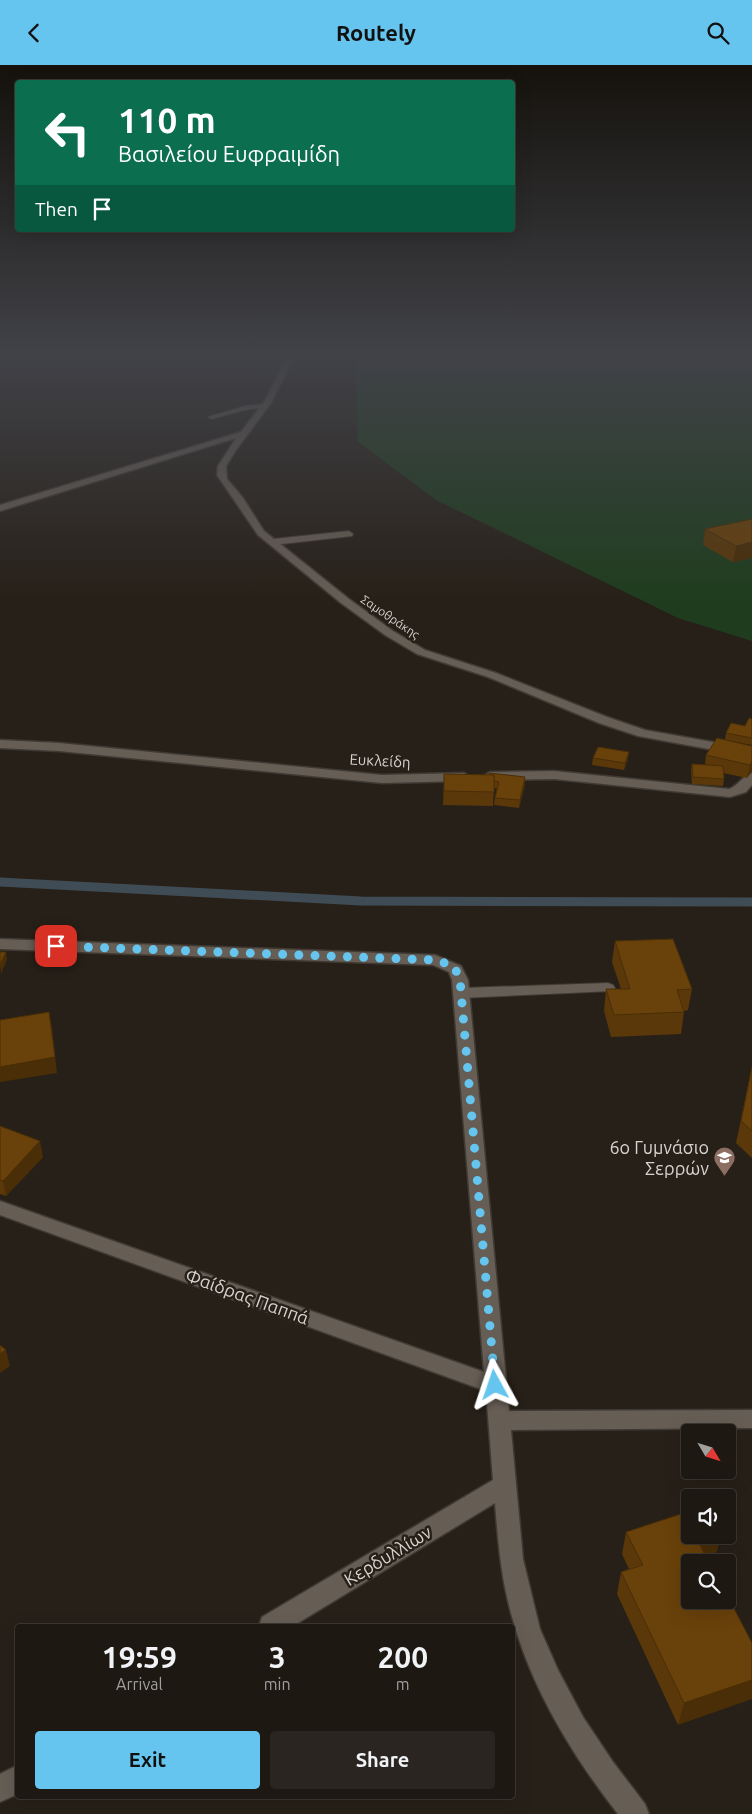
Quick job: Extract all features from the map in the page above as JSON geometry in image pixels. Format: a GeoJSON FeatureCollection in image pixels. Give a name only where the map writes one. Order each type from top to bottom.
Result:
{"type":"FeatureCollection","features":[{"type":"Feature","properties":{"kind":"street"},"geometry":{"type":"LineString","coordinates":[[0,508],[228,439]]}},
{"type":"Feature","properties":{"kind":"street","name":"Σαμοθράκης"},"geometry":{"type":"LineString","coordinates":[[240,439],[222,466],[221,475],[240,499],[256,526],[345,601],[396,639],[421,652],[497,677],[603,720],[642,733],[752,753]]}},
{"type":"Feature","properties":{"kind":"street"},"geometry":{"type":"LineString","coordinates":[[208,445],[232,449]]}},
{"type":"Feature","properties":{"kind":"street","name":"Ευκλείδη"},"geometry":{"type":"LineString","coordinates":[[0,744],[66,747],[382,779],[548,775],[730,793],[742,789],[752,777]]}},
{"type":"Feature","properties":{"kind":"street"},"geometry":{"type":"LineString","coordinates":[[0,944],[435,960],[456,969],[462,993],[511,1559],[528,1629],[556,1693],[594,1759],[636,1814]]}},
{"type":"Feature","properties":{"kind":"street","name":"Φαίδρας Παππά"},"geometry":{"type":"LineString","coordinates":[[0,1208],[495,1385]]}},
{"type":"Feature","properties":{"kind":"street"},"geometry":{"type":"LineString","coordinates":[[500,1421],[752,1419]]}},
{"type":"Feature","properties":{"kind":"street","name":"Κερδυλλίων"},"geometry":{"type":"LineString","coordinates":[[274,1624],[505,1485]]}},
{"type":"Feature","properties":{"kind":"street"},"geometry":{"type":"LineString","coordinates":[[0,1789],[15,1780]]}},
{"type":"Feature","properties":{"kind":"lane"},"geometry":{"type":"LineString","coordinates":[[273,542],[349,534]]}},
{"type":"Feature","properties":{"kind":"lane"},"geometry":{"type":"LineString","coordinates":[[462,993],[608,988]]}},
{"type":"Feature","properties":{"kind":"green space"},"geometry":{"type":"Polygon","coordinates":[[[357,439],[752,439],[752,641],[678,618],[436,500],[357,441],[357,439]]]}},
{"type":"Feature","properties":{"kind":"building"},"geometry":{"type":"Polygon","coordinates":[[[752,519],[752,542],[736,546],[705,529],[752,519]]]}},
{"type":"Feature","properties":{"kind":"building"},"geometry":{"type":"Polygon","coordinates":[[[749,718],[752,719],[752,738],[726,733],[731,723],[745,726],[749,718]]]}},
{"type":"Feature","properties":{"kind":"building"},"geometry":{"type":"Polygon","coordinates":[[[717,738],[752,746],[752,761],[750,765],[706,755],[717,738]]]}},
{"type":"Feature","properties":{"kind":"building"},"geometry":{"type":"Polygon","coordinates":[[[598,747],[629,752],[625,763],[593,758],[598,747]]]}},
{"type":"Feature","properties":{"kind":"building"},"geometry":{"type":"Polygon","coordinates":[[[692,764],[723,766],[724,779],[693,777],[692,764]]]}},
{"type":"Feature","properties":{"kind":"building"},"geometry":{"type":"Polygon","coordinates":[[[489,773],[525,777],[520,800],[495,798],[499,782],[494,781],[494,775],[489,775],[489,773]]]}},
{"type":"Feature","properties":{"kind":"building"},"geometry":{"type":"Polygon","coordinates":[[[444,774],[494,775],[494,792],[444,791],[444,774]]]}},
{"type":"Feature","properties":{"kind":"building"},"geometry":{"type":"Polygon","coordinates":[[[673,939],[692,989],[677,990],[684,1012],[614,1015],[606,989],[630,989],[615,941],[673,939]]]}},
{"type":"Feature","properties":{"kind":"building"},"geometry":{"type":"Polygon","coordinates":[[[0,952],[6,952],[0,965],[0,952]]]}},
{"type":"Feature","properties":{"kind":"building"},"geometry":{"type":"Polygon","coordinates":[[[49,1012],[55,1057],[0,1067],[0,1020],[49,1012]]]}},
{"type":"Feature","properties":{"kind":"building"},"geometry":{"type":"Polygon","coordinates":[[[752,1067],[752,1131],[741,1121],[752,1067]]]}},
{"type":"Feature","properties":{"kind":"building"},"geometry":{"type":"Polygon","coordinates":[[[0,1126],[40,1141],[3,1181],[0,1180],[0,1126]]]}},
{"type":"Feature","properties":{"kind":"building"},"geometry":{"type":"Polygon","coordinates":[[[0,1345],[6,1350],[0,1354],[0,1345]]]}},
{"type":"Feature","properties":{"kind":"building"},"geometry":{"type":"Polygon","coordinates":[[[681,1514],[681,1544],[700,1544],[704,1554],[681,1554],[681,1609],[734,1609],[752,1643],[752,1680],[684,1703],[621,1572],[643,1565],[626,1532],[681,1514]]]}},
{"type":"Feature","properties":{"kind":"waterway"},"geometry":{"type":"LineString","coordinates":[[0,882],[361,901],[752,902]]}},
{"type":"Feature","properties":{"kind":"place","name":"6ο Γυμνάσιο Σερρών"},"geometry":{"type":"Point","coordinates":[725,1177]}},
{"type":"Feature","properties":{"kind":"route"},"geometry":{"type":"LineString","coordinates":[[56,946],[435,960],[454,966],[460,980],[495,1385]]}}]}
